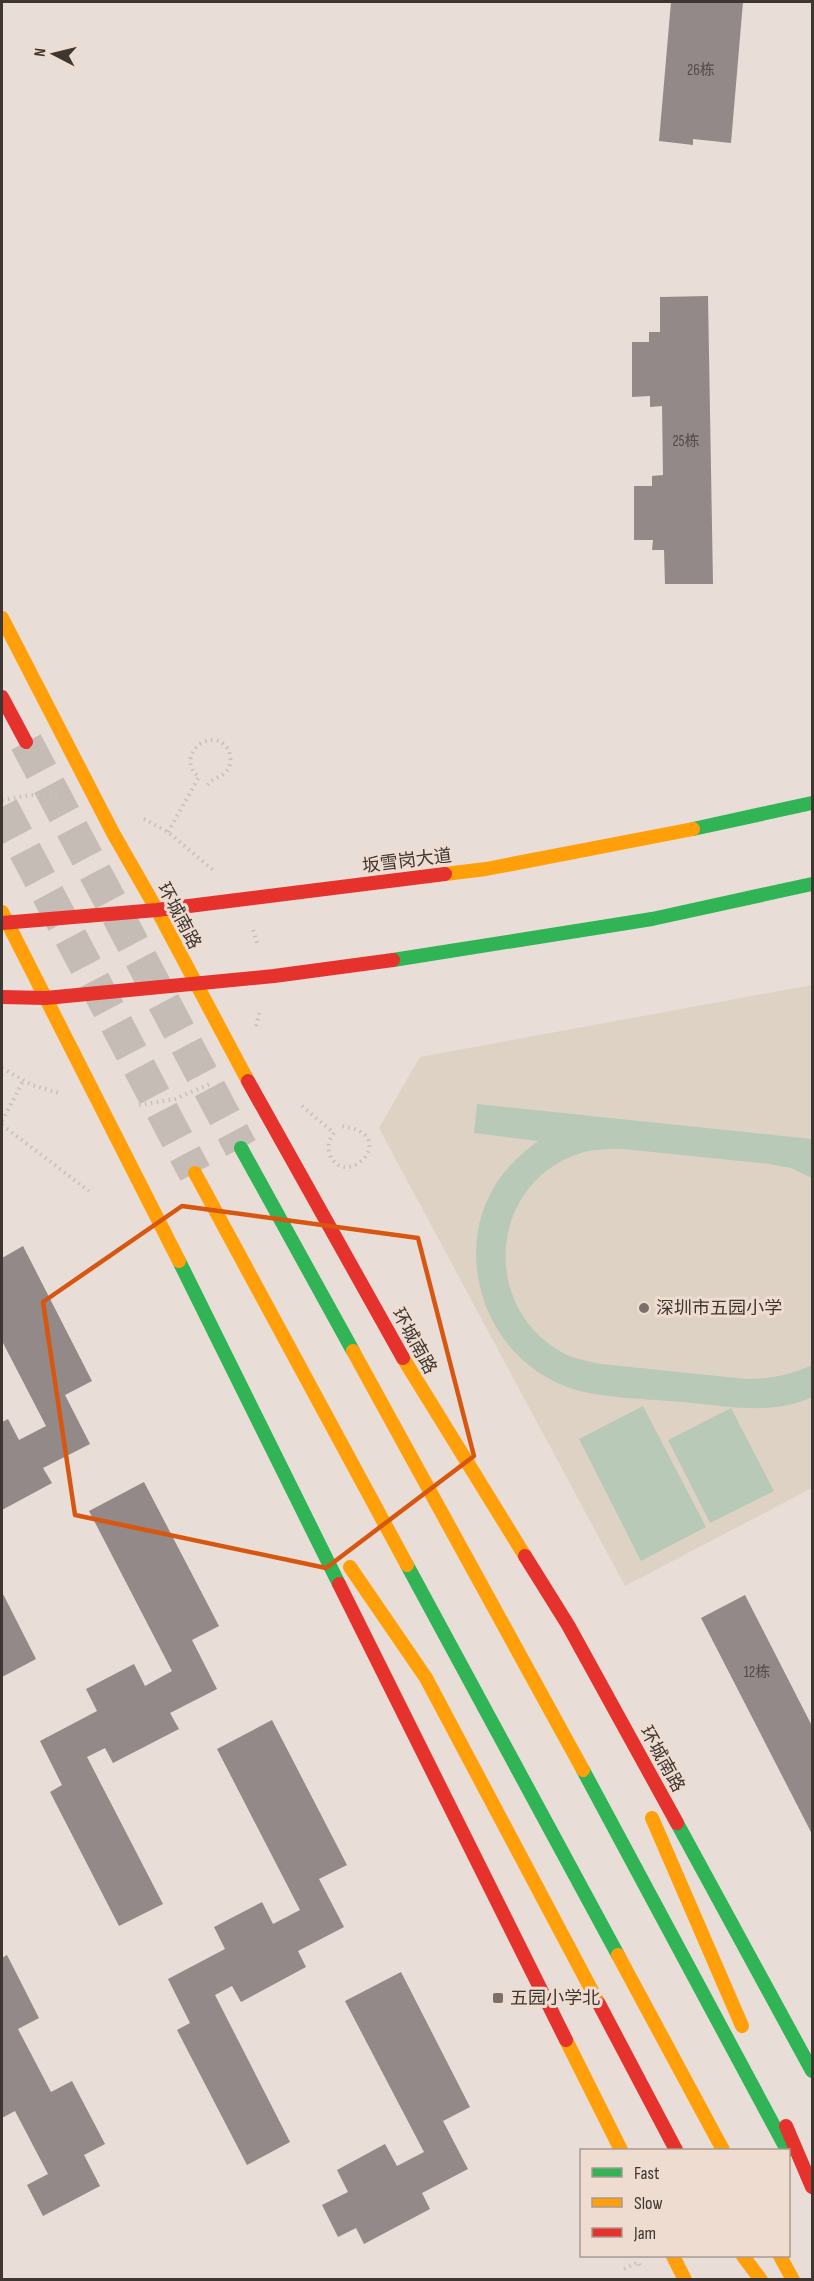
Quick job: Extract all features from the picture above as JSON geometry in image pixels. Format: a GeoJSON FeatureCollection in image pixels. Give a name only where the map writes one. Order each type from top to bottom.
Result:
{"type":"FeatureCollection","features":[{"type":"Feature","properties":{"kind":"main road","name":"环城南路"},"geometry":{"type":"LineString","coordinates":[[2,618],[113,833],[157,910],[195,984],[421,1389],[568,1625],[813,2071]]}},
{"type":"Feature","properties":{"kind":"main road"},"geometry":{"type":"LineString","coordinates":[[2,697],[26,742]]}},
{"type":"Feature","properties":{"kind":"main road","name":"坂雪岗大道"},"geometry":{"type":"LineString","coordinates":[[3,919],[157,910],[486,869],[663,836],[813,803]]}},
{"type":"Feature","properties":{"kind":"main road"},"geometry":{"type":"LineString","coordinates":[[2,997],[46,999],[195,984],[442,954],[652,919],[813,884]]}},
{"type":"Feature","properties":{"kind":"main road"},"geometry":{"type":"LineString","coordinates":[[3,919],[91,1084],[620,2149]]}},
{"type":"Feature","properties":{"kind":"main road"},"geometry":{"type":"LineString","coordinates":[[241,1148],[532,1674],[786,2149]]}},
{"type":"Feature","properties":{"kind":"main road"},"geometry":{"type":"LineString","coordinates":[[195,1173],[722,2149]]}},
{"type":"Feature","properties":{"kind":"main road"},"geometry":{"type":"LineString","coordinates":[[277,1458],[426,1678],[675,2149]]}},
{"type":"Feature","properties":{"kind":"main road"},"geometry":{"type":"LineString","coordinates":[[568,1625],[629,1766]]}},
{"type":"Feature","properties":{"kind":"main road"},"geometry":{"type":"LineString","coordinates":[[648,1809],[747,2036]]}},
{"type":"Feature","properties":{"kind":"main road"},"geometry":{"type":"LineString","coordinates":[[770,2090],[813,2187]]}},
{"type":"Feature","properties":{"kind":"main road"},"geometry":{"type":"LineString","coordinates":[[790,2156],[813,2198]]}},
{"type":"Feature","properties":{"kind":"main road"},"geometry":{"type":"LineString","coordinates":[[674,2257],[685,2280]]}},
{"type":"Feature","properties":{"kind":"main road"},"geometry":{"type":"LineString","coordinates":[[744,2257],[761,2280]]}},
{"type":"Feature","properties":{"kind":"main road"},"geometry":{"type":"LineString","coordinates":[[781,2257],[793,2280]]}},
{"type":"Feature","properties":{"kind":"path"},"geometry":{"type":"LineString","coordinates":[[168,832],[200,777],[191,766],[190,758],[194,748],[201,742],[211,740],[221,742],[231,757],[226,773],[208,785]]}},
{"type":"Feature","properties":{"kind":"path"},"geometry":{"type":"LineString","coordinates":[[23,1081],[2,1123],[89,1191]]}},
{"type":"Feature","properties":{"kind":"path"},"geometry":{"type":"LineString","coordinates":[[334,1133],[328,1145],[330,1155],[335,1162],[351,1167],[366,1158],[369,1150],[364,1133],[357,1128],[340,1126]]}},
{"type":"Feature","properties":{"kind":"path"},"geometry":{"type":"LineString","coordinates":[[624,2270],[638,2262]]}},
{"type":"Feature","properties":{"kind":"highlighted area"},"geometry":{"type":"Polygon","coordinates":[[[182,1206],[418,1238],[474,1456],[326,1568],[75,1515],[43,1302],[182,1206]]]}},
{"type":"Feature","properties":{"kind":"shaded area","name":"深圳市五园小学"},"geometry":{"type":"Polygon","coordinates":[[[812,985],[812,1488],[625,1586],[379,1128],[420,1057],[812,985]]]}},
{"type":"Feature","properties":{"kind":"green space"},"geometry":{"type":"Polygon","coordinates":[[[477,1104],[812,1139],[812,1178],[791,1168],[769,1164],[623,1149],[594,1150],[578,1154],[549,1169],[527,1191],[513,1217],[506,1245],[507,1275],[516,1303],[533,1329],[563,1353],[601,1364],[747,1379],[780,1376],[812,1365],[812,1397],[783,1406],[738,1408],[583,1392],[540,1374],[515,1353],[496,1327],[483,1298],[477,1267],[477,1235],[486,1204],[502,1175],[538,1141],[474,1133],[477,1104]]]}},
{"type":"Feature","properties":{"kind":"green space"},"geometry":{"type":"Polygon","coordinates":[[[643,1406],[706,1527],[641,1561],[579,1439],[643,1406]]]}},
{"type":"Feature","properties":{"kind":"green space"},"geometry":{"type":"Polygon","coordinates":[[[731,1408],[774,1491],[710,1523],[668,1440],[731,1408]]]}},
{"type":"Feature","properties":{"kind":"building"},"geometry":{"type":"Polygon","coordinates":[[[671,2],[743,2],[731,143],[693,139],[693,145],[659,141],[671,2]]]}},
{"type":"Feature","properties":{"kind":"building"},"geometry":{"type":"Polygon","coordinates":[[[708,296],[713,584],[665,584],[664,550],[652,550],[653,540],[634,540],[634,486],[652,486],[652,476],[663,475],[662,406],[650,407],[650,396],[632,397],[632,342],[649,342],[649,332],[660,332],[660,297],[708,296]]]}},
{"type":"Feature","properties":{"kind":"building"},"geometry":{"type":"Polygon","coordinates":[[[23,1246],[92,1381],[65,1395],[90,1444],[43,1468],[52,1483],[2,1510],[2,1422],[8,1419],[19,1440],[46,1426],[2,1341],[2,1258],[23,1246]]]}},
{"type":"Feature","properties":{"kind":"building"},"geometry":{"type":"Polygon","coordinates":[[[144,1482],[219,1626],[192,1640],[217,1689],[170,1713],[179,1729],[113,1763],[105,1748],[87,1757],[163,1904],[119,1926],[50,1792],[62,1785],[40,1741],[97,1711],[86,1689],[134,1664],[145,1686],[172,1671],[89,1511],[144,1482]]]}},
{"type":"Feature","properties":{"kind":"building"},"geometry":{"type":"Polygon","coordinates":[[[2,1592],[36,1659],[2,1677],[2,1592]]]}},
{"type":"Feature","properties":{"kind":"building"},"geometry":{"type":"Polygon","coordinates":[[[745,1595],[812,1726],[812,1834],[701,1618],[745,1595]]]}},
{"type":"Feature","properties":{"kind":"building"},"geometry":{"type":"Polygon","coordinates":[[[272,1720],[347,1865],[319,1879],[344,1927],[298,1951],[306,1967],[241,2002],[232,1986],[215,1995],[290,2142],[247,2165],[177,2030],[190,2023],[168,1979],[225,1949],[214,1927],[262,1902],[273,1924],[300,1910],[217,1749],[272,1720]]]}},
{"type":"Feature","properties":{"kind":"building"},"geometry":{"type":"Polygon","coordinates":[[[7,1955],[39,2018],[18,2029],[51,2092],[72,2081],[105,2144],[84,2155],[100,2186],[43,2216],[27,2185],[48,2174],[15,2111],[2,2118],[2,1958],[7,1955]]]}},
{"type":"Feature","properties":{"kind":"building"},"geometry":{"type":"Polygon","coordinates":[[[401,1972],[470,2107],[443,2121],[468,2169],[422,2193],[430,2209],[364,2244],[356,2228],[338,2237],[322,2205],[348,2192],[337,2170],[385,2144],[397,2166],[424,2152],[345,2001],[401,1972]]]}},
{"type":"Feature","properties":{"kind":"tunnel"},"geometry":{"type":"LineString","coordinates":[[26,742],[241,1148]]}},
{"type":"Feature","properties":{"kind":"tunnel"},"geometry":{"type":"LineString","coordinates":[[2,807],[195,1173]]}},
{"type":"Feature","properties":{"kind":"traffic: fast"},"geometry":{"type":"LineString","coordinates":[[693,829],[812,803]]}},
{"type":"Feature","properties":{"kind":"traffic: fast"},"geometry":{"type":"LineString","coordinates":[[393,960],[652,919],[812,884]]}},
{"type":"Feature","properties":{"kind":"traffic: fast"},"geometry":{"type":"LineString","coordinates":[[241,1148],[353,1351]]}},
{"type":"Feature","properties":{"kind":"traffic: fast"},"geometry":{"type":"LineString","coordinates":[[179,1261],[339,1584]]}},
{"type":"Feature","properties":{"kind":"traffic: fast"},"geometry":{"type":"LineString","coordinates":[[407,1565],[618,1955]]}},
{"type":"Feature","properties":{"kind":"traffic: fast"},"geometry":{"type":"LineString","coordinates":[[583,1770],[786,2149]]}},
{"type":"Feature","properties":{"kind":"traffic: fast"},"geometry":{"type":"LineString","coordinates":[[677,1823],[812,2071]]}},
{"type":"Feature","properties":{"kind":"traffic: slow"},"geometry":{"type":"LineString","coordinates":[[2,618],[113,833],[157,910],[248,1081]]}},
{"type":"Feature","properties":{"kind":"traffic: slow"},"geometry":{"type":"LineString","coordinates":[[445,874],[486,869],[693,829]]}},
{"type":"Feature","properties":{"kind":"traffic: slow"},"geometry":{"type":"LineString","coordinates":[[2,912],[179,1261]]}},
{"type":"Feature","properties":{"kind":"traffic: slow"},"geometry":{"type":"LineString","coordinates":[[195,1173],[407,1565]]}},
{"type":"Feature","properties":{"kind":"traffic: slow"},"geometry":{"type":"LineString","coordinates":[[353,1351],[583,1770]]}},
{"type":"Feature","properties":{"kind":"traffic: slow"},"geometry":{"type":"LineString","coordinates":[[403,1358],[525,1556]]}},
{"type":"Feature","properties":{"kind":"traffic: slow"},"geometry":{"type":"LineString","coordinates":[[350,1567],[426,1678],[599,2004]]}},
{"type":"Feature","properties":{"kind":"traffic: slow"},"geometry":{"type":"LineString","coordinates":[[652,1818],[742,2026]]}},
{"type":"Feature","properties":{"kind":"traffic: slow"},"geometry":{"type":"LineString","coordinates":[[618,1955],[722,2149]]}},
{"type":"Feature","properties":{"kind":"traffic: slow"},"geometry":{"type":"LineString","coordinates":[[566,2040],[620,2149]]}},
{"type":"Feature","properties":{"kind":"traffic: slow"},"geometry":{"type":"LineString","coordinates":[[674,2257],[685,2280]]}},
{"type":"Feature","properties":{"kind":"traffic: slow"},"geometry":{"type":"LineString","coordinates":[[744,2257],[761,2280]]}},
{"type":"Feature","properties":{"kind":"traffic: slow"},"geometry":{"type":"LineString","coordinates":[[781,2257],[793,2280]]}},
{"type":"Feature","properties":{"kind":"traffic: jam"},"geometry":{"type":"LineString","coordinates":[[2,697],[26,742]]}},
{"type":"Feature","properties":{"kind":"traffic: jam"},"geometry":{"type":"LineString","coordinates":[[2,923],[157,910],[445,874]]}},
{"type":"Feature","properties":{"kind":"traffic: jam"},"geometry":{"type":"LineString","coordinates":[[2,997],[46,998],[274,976],[393,960]]}},
{"type":"Feature","properties":{"kind":"traffic: jam"},"geometry":{"type":"LineString","coordinates":[[248,1081],[403,1358]]}},
{"type":"Feature","properties":{"kind":"traffic: jam"},"geometry":{"type":"LineString","coordinates":[[525,1556],[568,1625],[677,1823]]}},
{"type":"Feature","properties":{"kind":"traffic: jam"},"geometry":{"type":"LineString","coordinates":[[339,1584],[566,2040]]}},
{"type":"Feature","properties":{"kind":"traffic: jam"},"geometry":{"type":"LineString","coordinates":[[599,2004],[675,2149]]}},
{"type":"Feature","properties":{"kind":"traffic: jam"},"geometry":{"type":"LineString","coordinates":[[786,2126],[812,2187]]}},
{"type":"Feature","properties":{"kind":"place","name":"深圳市五园小学"},"geometry":{"type":"Point","coordinates":[644,1308]}},
{"type":"Feature","properties":{"kind":"place","name":"五园小学北"},"geometry":{"type":"Point","coordinates":[498,1998]}}]}
